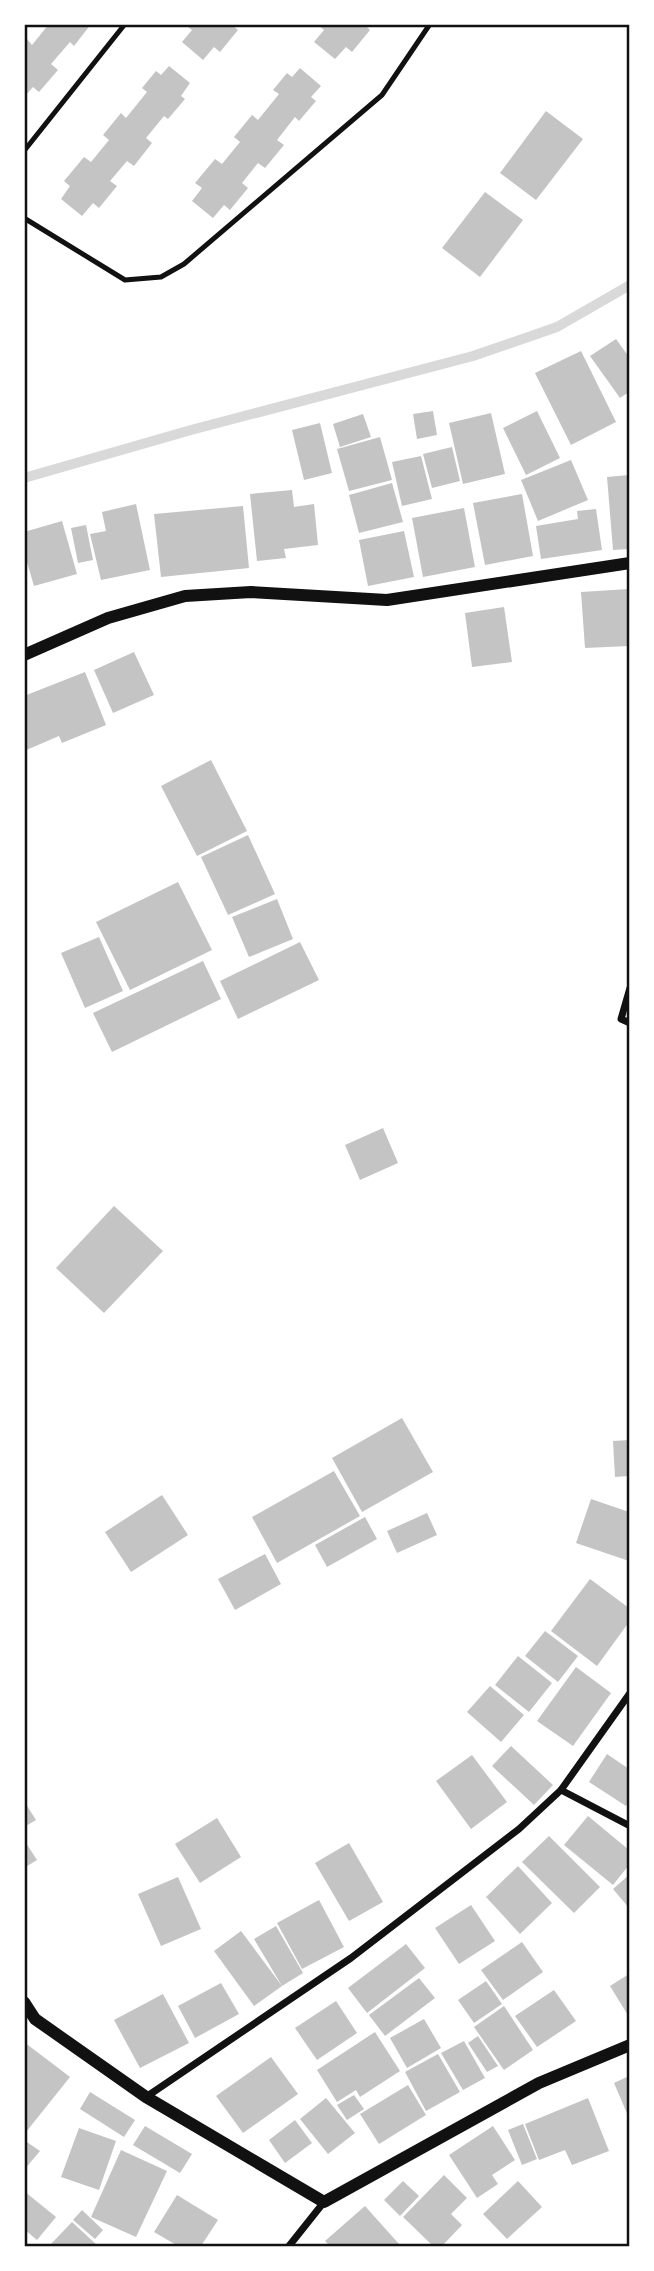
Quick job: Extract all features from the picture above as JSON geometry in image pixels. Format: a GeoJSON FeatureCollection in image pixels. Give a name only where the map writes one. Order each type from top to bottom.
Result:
{"type":"FeatureCollection","features":[{"type":"Feature","properties":{"kind":"street"},"geometry":{"type":"LineString","coordinates":[[24,655],[108,618],[185,596],[251,592],[387,600],[629,563]]}},
{"type":"Feature","properties":{"kind":"street"},"geometry":{"type":"LineString","coordinates":[[629,988],[621,1019],[629,1023]]}},
{"type":"Feature","properties":{"kind":"street"},"geometry":{"type":"LineString","coordinates":[[146,2097],[351,1958],[519,1829],[561,1790],[629,1693]]}},
{"type":"Feature","properties":{"kind":"street"},"geometry":{"type":"LineString","coordinates":[[561,1790],[629,1826]]}},
{"type":"Feature","properties":{"kind":"street"},"geometry":{"type":"LineString","coordinates":[[24,2002],[30,2022],[146,2097],[324,2202]]}},
{"type":"Feature","properties":{"kind":"street"},"geometry":{"type":"LineString","coordinates":[[289,2246],[324,2202],[539,2083],[629,2045]]}},
{"type":"Feature","properties":{"kind":"lane"},"geometry":{"type":"LineString","coordinates":[[24,151],[125,24]]}},
{"type":"Feature","properties":{"kind":"lane"},"geometry":{"type":"LineString","coordinates":[[24,218],[125,280],[161,277],[184,264],[382,95],[430,24]]}},
{"type":"Feature","properties":{"kind":"building"},"geometry":{"type":"Polygon","coordinates":[[[49,24],[91,24],[74,46],[70,42],[51,64],[58,70],[39,92],[33,87],[24,97],[24,42],[27,39],[32,45],[49,24]]]}},
{"type":"Feature","properties":{"kind":"building"},"geometry":{"type":"Polygon","coordinates":[[[184,24],[231,24],[238,30],[220,52],[214,47],[203,60],[182,42],[192,30],[184,24]]]}},
{"type":"Feature","properties":{"kind":"building"},"geometry":{"type":"Polygon","coordinates":[[[317,24],[364,24],[370,30],[352,52],[346,47],[335,59],[314,42],[324,30],[317,24]]]}},
{"type":"Feature","properties":{"kind":"building"},"geometry":{"type":"Polygon","coordinates":[[[169,66],[190,83],[181,96],[185,99],[168,119],[164,116],[146,138],[152,143],[134,166],[127,161],[110,181],[117,186],[99,208],[93,203],[82,216],[61,199],[70,186],[64,181],[84,157],[91,162],[109,140],[103,135],[121,113],[126,118],[147,92],[142,88],[156,71],[161,75],[169,66]]]}},
{"type":"Feature","properties":{"kind":"building"},"geometry":{"type":"Polygon","coordinates":[[[300,68],[321,86],[311,97],[316,101],[299,121],[295,117],[277,140],[284,145],[265,168],[258,163],[242,183],[248,188],[230,210],[224,205],[213,218],[192,201],[202,188],[195,183],[215,159],[222,164],[240,142],[234,137],[252,115],[258,120],[279,94],[273,90],[287,73],[292,77],[300,68]]]}},
{"type":"Feature","properties":{"kind":"building"},"geometry":{"type":"Polygon","coordinates":[[[546,111],[583,139],[536,200],[500,173],[546,111]]]}},
{"type":"Feature","properties":{"kind":"building"},"geometry":{"type":"Polygon","coordinates":[[[485,192],[523,220],[480,277],[442,248],[485,192]]]}},
{"type":"Feature","properties":{"kind":"building"},"geometry":{"type":"Polygon","coordinates":[[[616,339],[629,357],[629,392],[620,398],[590,356],[616,339]]]}},
{"type":"Feature","properties":{"kind":"building"},"geometry":{"type":"Polygon","coordinates":[[[581,351],[616,422],[571,445],[535,373],[581,351]]]}},
{"type":"Feature","properties":{"kind":"building"},"geometry":{"type":"Polygon","coordinates":[[[433,411],[437,435],[417,439],[413,414],[433,411]]]}},
{"type":"Feature","properties":{"kind":"building"},"geometry":{"type":"Polygon","coordinates":[[[537,411],[560,458],[526,475],[503,428],[537,411]]]}},
{"type":"Feature","properties":{"kind":"building"},"geometry":{"type":"Polygon","coordinates":[[[491,413],[505,474],[463,484],[449,423],[491,413]]]}},
{"type":"Feature","properties":{"kind":"building"},"geometry":{"type":"Polygon","coordinates":[[[363,414],[371,437],[340,447],[333,424],[363,414]]]}},
{"type":"Feature","properties":{"kind":"building"},"geometry":{"type":"Polygon","coordinates":[[[320,423],[332,473],[304,480],[292,430],[320,423]]]}},
{"type":"Feature","properties":{"kind":"building"},"geometry":{"type":"Polygon","coordinates":[[[380,437],[392,480],[349,491],[337,449],[380,437]]]}},
{"type":"Feature","properties":{"kind":"building"},"geometry":{"type":"Polygon","coordinates":[[[452,447],[460,481],[432,488],[423,454],[452,447]]]}},
{"type":"Feature","properties":{"kind":"building"},"geometry":{"type":"Polygon","coordinates":[[[421,456],[432,499],[402,506],[392,462],[421,456]]]}},
{"type":"Feature","properties":{"kind":"building"},"geometry":{"type":"Polygon","coordinates":[[[571,460],[588,500],[538,521],[521,480],[571,460]]]}},
{"type":"Feature","properties":{"kind":"building"},"geometry":{"type":"Polygon","coordinates":[[[629,475],[629,549],[613,550],[607,477],[629,475]]]}},
{"type":"Feature","properties":{"kind":"building"},"geometry":{"type":"Polygon","coordinates":[[[392,483],[403,522],[359,533],[349,495],[392,483]]]}},
{"type":"Feature","properties":{"kind":"building"},"geometry":{"type":"Polygon","coordinates":[[[292,490],[294,507],[314,504],[318,545],[284,549],[286,558],[257,561],[250,494],[292,490]]]}},
{"type":"Feature","properties":{"kind":"building"},"geometry":{"type":"Polygon","coordinates":[[[522,494],[533,556],[485,565],[473,503],[522,494]]]}},
{"type":"Feature","properties":{"kind":"building"},"geometry":{"type":"Polygon","coordinates":[[[136,504],[150,570],[101,580],[90,534],[106,531],[102,512],[136,504]]]}},
{"type":"Feature","properties":{"kind":"building"},"geometry":{"type":"Polygon","coordinates":[[[243,506],[249,568],[161,577],[154,514],[243,506]]]}},
{"type":"Feature","properties":{"kind":"building"},"geometry":{"type":"Polygon","coordinates":[[[464,508],[475,567],[423,577],[412,518],[464,508]]]}},
{"type":"Feature","properties":{"kind":"building"},"geometry":{"type":"Polygon","coordinates":[[[596,509],[602,550],[541,559],[536,526],[578,519],[577,511],[596,509]]]}},
{"type":"Feature","properties":{"kind":"building"},"geometry":{"type":"Polygon","coordinates":[[[62,521],[77,574],[34,586],[24,552],[24,532],[62,521]]]}},
{"type":"Feature","properties":{"kind":"building"},"geometry":{"type":"Polygon","coordinates":[[[86,525],[93,560],[78,563],[71,528],[86,525]]]}},
{"type":"Feature","properties":{"kind":"building"},"geometry":{"type":"Polygon","coordinates":[[[404,531],[414,577],[368,586],[359,540],[404,531]]]}},
{"type":"Feature","properties":{"kind":"building"},"geometry":{"type":"Polygon","coordinates":[[[629,589],[629,646],[585,648],[581,592],[629,589]]]}},
{"type":"Feature","properties":{"kind":"building"},"geometry":{"type":"Polygon","coordinates":[[[504,607],[512,662],[472,667],[465,613],[504,607]]]}},
{"type":"Feature","properties":{"kind":"building"},"geometry":{"type":"Polygon","coordinates":[[[134,652],[154,695],[113,713],[94,670],[134,652]]]}},
{"type":"Feature","properties":{"kind":"building"},"geometry":{"type":"Polygon","coordinates":[[[85,672],[106,725],[62,743],[59,736],[24,751],[24,696],[85,672]]]}},
{"type":"Feature","properties":{"kind":"building"},"geometry":{"type":"Polygon","coordinates":[[[211,760],[247,831],[197,856],[161,786],[211,760]]]}},
{"type":"Feature","properties":{"kind":"building"},"geometry":{"type":"Polygon","coordinates":[[[248,835],[275,894],[228,915],[201,857],[248,835]]]}},
{"type":"Feature","properties":{"kind":"building"},"geometry":{"type":"Polygon","coordinates":[[[178,882],[212,950],[130,990],[96,922],[178,882]]]}},
{"type":"Feature","properties":{"kind":"building"},"geometry":{"type":"Polygon","coordinates":[[[277,899],[293,939],[249,957],[232,917],[277,899]]]}},
{"type":"Feature","properties":{"kind":"building"},"geometry":{"type":"Polygon","coordinates":[[[99,937],[123,991],[85,1008],[61,953],[99,937]]]}},
{"type":"Feature","properties":{"kind":"building"},"geometry":{"type":"Polygon","coordinates":[[[300,942],[319,980],[238,1019],[220,981],[300,942]]]}},
{"type":"Feature","properties":{"kind":"building"},"geometry":{"type":"Polygon","coordinates":[[[203,961],[221,999],[112,1052],[93,1013],[203,961]]]}},
{"type":"Feature","properties":{"kind":"building"},"geometry":{"type":"Polygon","coordinates":[[[383,1128],[398,1163],[360,1180],[345,1145],[383,1128]]]}},
{"type":"Feature","properties":{"kind":"building"},"geometry":{"type":"Polygon","coordinates":[[[114,1206],[163,1251],[104,1313],[56,1268],[114,1206]]]}},
{"type":"Feature","properties":{"kind":"building"},"geometry":{"type":"Polygon","coordinates":[[[402,1418],[433,1472],[362,1512],[332,1458],[402,1418]]]}},
{"type":"Feature","properties":{"kind":"building"},"geometry":{"type":"Polygon","coordinates":[[[629,1440],[629,1476],[615,1477],[613,1441],[629,1440]]]}},
{"type":"Feature","properties":{"kind":"building"},"geometry":{"type":"Polygon","coordinates":[[[334,1471],[360,1516],[277,1563],[252,1517],[334,1471]]]}},
{"type":"Feature","properties":{"kind":"building"},"geometry":{"type":"Polygon","coordinates":[[[162,1495],[188,1535],[131,1572],[105,1532],[162,1495]]]}},
{"type":"Feature","properties":{"kind":"building"},"geometry":{"type":"Polygon","coordinates":[[[591,1499],[629,1512],[629,1561],[576,1543],[591,1499]]]}},
{"type":"Feature","properties":{"kind":"building"},"geometry":{"type":"Polygon","coordinates":[[[427,1513],[437,1535],[397,1553],[387,1531],[427,1513]]]}},
{"type":"Feature","properties":{"kind":"building"},"geometry":{"type":"Polygon","coordinates":[[[365,1517],[377,1539],[327,1567],[315,1545],[365,1517]]]}},
{"type":"Feature","properties":{"kind":"building"},"geometry":{"type":"Polygon","coordinates":[[[265,1554],[281,1584],[235,1610],[218,1579],[265,1554]]]}},
{"type":"Feature","properties":{"kind":"building"},"geometry":{"type":"Polygon","coordinates":[[[590,1579],[629,1608],[629,1622],[597,1666],[551,1631],[590,1579]]]}},
{"type":"Feature","properties":{"kind":"building"},"geometry":{"type":"Polygon","coordinates":[[[545,1631],[578,1656],[558,1682],[525,1656],[545,1631]]]}},
{"type":"Feature","properties":{"kind":"building"},"geometry":{"type":"Polygon","coordinates":[[[518,1656],[552,1683],[529,1712],[495,1685],[518,1656]]]}},
{"type":"Feature","properties":{"kind":"building"},"geometry":{"type":"Polygon","coordinates":[[[576,1667],[611,1693],[573,1746],[537,1721],[576,1667]]]}},
{"type":"Feature","properties":{"kind":"building"},"geometry":{"type":"Polygon","coordinates":[[[490,1686],[524,1715],[501,1742],[467,1712],[490,1686]]]}},
{"type":"Feature","properties":{"kind":"building"},"geometry":{"type":"Polygon","coordinates":[[[511,1746],[553,1785],[534,1805],[492,1766],[511,1746]]]}},
{"type":"Feature","properties":{"kind":"building"},"geometry":{"type":"Polygon","coordinates":[[[607,1754],[629,1769],[629,1800],[626,1806],[589,1782],[607,1754]]]}},
{"type":"Feature","properties":{"kind":"building"},"geometry":{"type":"Polygon","coordinates":[[[472,1755],[507,1802],[471,1829],[436,1781],[472,1755]]]}},
{"type":"Feature","properties":{"kind":"building"},"geometry":{"type":"Polygon","coordinates":[[[24,1801],[36,1820],[24,1827],[24,1801]]]}},
{"type":"Feature","properties":{"kind":"building"},"geometry":{"type":"Polygon","coordinates":[[[588,1816],[629,1850],[629,1865],[613,1885],[564,1845],[588,1816]]]}},
{"type":"Feature","properties":{"kind":"building"},"geometry":{"type":"Polygon","coordinates":[[[217,1818],[241,1857],[200,1883],[175,1844],[217,1818]]]}},
{"type":"Feature","properties":{"kind":"building"},"geometry":{"type":"Polygon","coordinates":[[[549,1836],[600,1887],[574,1913],[522,1862],[549,1836]]]}},
{"type":"Feature","properties":{"kind":"building"},"geometry":{"type":"Polygon","coordinates":[[[24,1840],[37,1860],[24,1868],[24,1840]]]}},
{"type":"Feature","properties":{"kind":"building"},"geometry":{"type":"Polygon","coordinates":[[[349,1843],[383,1902],[349,1921],[315,1863],[349,1843]]]}},
{"type":"Feature","properties":{"kind":"building"},"geometry":{"type":"Polygon","coordinates":[[[518,1866],[552,1903],[520,1934],[486,1897],[518,1866]]]}},
{"type":"Feature","properties":{"kind":"building"},"geometry":{"type":"Polygon","coordinates":[[[629,1875],[629,1908],[613,1889],[629,1875]]]}},
{"type":"Feature","properties":{"kind":"building"},"geometry":{"type":"Polygon","coordinates":[[[178,1877],[201,1929],[161,1946],[138,1894],[178,1877]]]}},
{"type":"Feature","properties":{"kind":"building"},"geometry":{"type":"Polygon","coordinates":[[[319,1900],[344,1947],[302,1969],[277,1923],[319,1900]]]}},
{"type":"Feature","properties":{"kind":"building"},"geometry":{"type":"Polygon","coordinates":[[[471,1905],[495,1941],[459,1964],[435,1928],[471,1905]]]}},
{"type":"Feature","properties":{"kind":"building"},"geometry":{"type":"Polygon","coordinates":[[[276,1926],[303,1973],[282,1986],[254,1939],[276,1926]]]}},
{"type":"Feature","properties":{"kind":"building"},"geometry":{"type":"Polygon","coordinates":[[[241,1931],[282,1986],[254,2006],[214,1951],[241,1931]]]}},
{"type":"Feature","properties":{"kind":"building"},"geometry":{"type":"Polygon","coordinates":[[[522,1942],[543,1972],[503,2000],[481,1970],[522,1942]]]}},
{"type":"Feature","properties":{"kind":"building"},"geometry":{"type":"Polygon","coordinates":[[[406,1944],[425,1968],[367,2013],[348,1988],[406,1944]]]}},
{"type":"Feature","properties":{"kind":"building"},"geometry":{"type":"Polygon","coordinates":[[[629,1974],[629,2017],[610,1986],[629,1974]]]}},
{"type":"Feature","properties":{"kind":"building"},"geometry":{"type":"Polygon","coordinates":[[[419,1978],[435,1998],[385,2036],[369,2015],[419,1978]]]}},
{"type":"Feature","properties":{"kind":"building"},"geometry":{"type":"Polygon","coordinates":[[[486,1981],[502,2004],[474,2023],[458,2000],[486,1981]]]}},
{"type":"Feature","properties":{"kind":"building"},"geometry":{"type":"Polygon","coordinates":[[[221,1983],[239,2014],[195,2038],[178,2006],[221,1983]]]}},
{"type":"Feature","properties":{"kind":"building"},"geometry":{"type":"Polygon","coordinates":[[[554,1990],[576,2021],[537,2047],[515,2016],[554,1990]]]}},
{"type":"Feature","properties":{"kind":"building"},"geometry":{"type":"Polygon","coordinates":[[[163,1994],[189,2043],[140,2068],[114,2020],[163,1994]]]}},
{"type":"Feature","properties":{"kind":"building"},"geometry":{"type":"Polygon","coordinates":[[[336,2001],[357,2033],[317,2060],[295,2028],[336,2001]]]}},
{"type":"Feature","properties":{"kind":"building"},"geometry":{"type":"Polygon","coordinates":[[[504,2006],[533,2050],[504,2070],[474,2027],[504,2006]]]}},
{"type":"Feature","properties":{"kind":"building"},"geometry":{"type":"Polygon","coordinates":[[[424,2019],[441,2048],[407,2068],[390,2038],[424,2019]]]}},
{"type":"Feature","properties":{"kind":"building"},"geometry":{"type":"Polygon","coordinates":[[[375,2032],[400,2071],[360,2097],[356,2090],[337,2102],[317,2070],[375,2032]]]}},
{"type":"Feature","properties":{"kind":"building"},"geometry":{"type":"Polygon","coordinates":[[[478,2036],[498,2066],[487,2072],[468,2043],[478,2036]]]}},
{"type":"Feature","properties":{"kind":"building"},"geometry":{"type":"Polygon","coordinates":[[[464,2041],[485,2078],[463,2090],[441,2053],[464,2041]]]}},
{"type":"Feature","properties":{"kind":"building"},"geometry":{"type":"Polygon","coordinates":[[[24,2042],[70,2077],[26,2132],[24,2131],[24,2042]]]}},
{"type":"Feature","properties":{"kind":"building"},"geometry":{"type":"Polygon","coordinates":[[[438,2054],[460,2092],[426,2111],[405,2072],[438,2054]]]}},
{"type":"Feature","properties":{"kind":"building"},"geometry":{"type":"Polygon","coordinates":[[[271,2057],[298,2094],[243,2133],[216,2096],[271,2057]]]}},
{"type":"Feature","properties":{"kind":"building"},"geometry":{"type":"Polygon","coordinates":[[[629,2076],[629,2118],[614,2083],[629,2076]]]}},
{"type":"Feature","properties":{"kind":"building"},"geometry":{"type":"Polygon","coordinates":[[[408,2085],[426,2115],[379,2144],[360,2114],[408,2085]]]}},
{"type":"Feature","properties":{"kind":"building"},"geometry":{"type":"Polygon","coordinates":[[[90,2092],[135,2120],[124,2137],[80,2109],[90,2092]]]}},
{"type":"Feature","properties":{"kind":"building"},"geometry":{"type":"Polygon","coordinates":[[[354,2095],[364,2109],[347,2120],[337,2105],[354,2095]]]}},
{"type":"Feature","properties":{"kind":"building"},"geometry":{"type":"Polygon","coordinates":[[[326,2098],[355,2133],[328,2154],[300,2119],[326,2098]]]}},
{"type":"Feature","properties":{"kind":"building"},"geometry":{"type":"Polygon","coordinates":[[[588,2098],[609,2151],[572,2165],[565,2150],[539,2160],[525,2124],[588,2098]]]}},
{"type":"Feature","properties":{"kind":"building"},"geometry":{"type":"Polygon","coordinates":[[[295,2120],[312,2143],[285,2163],[269,2140],[295,2120]]]}},
{"type":"Feature","properties":{"kind":"building"},"geometry":{"type":"Polygon","coordinates":[[[523,2124],[537,2159],[522,2165],[508,2130],[523,2124]]]}},
{"type":"Feature","properties":{"kind":"building"},"geometry":{"type":"Polygon","coordinates":[[[145,2126],[192,2154],[180,2173],[133,2145],[145,2126]]]}},
{"type":"Feature","properties":{"kind":"building"},"geometry":{"type":"Polygon","coordinates":[[[493,2126],[515,2160],[492,2175],[498,2184],[477,2198],[449,2155],[493,2126]]]}},
{"type":"Feature","properties":{"kind":"building"},"geometry":{"type":"Polygon","coordinates":[[[79,2128],[116,2141],[99,2190],[61,2177],[79,2128]]]}},
{"type":"Feature","properties":{"kind":"building"},"geometry":{"type":"Polygon","coordinates":[[[24,2140],[40,2151],[24,2170],[24,2140]]]}},
{"type":"Feature","properties":{"kind":"building"},"geometry":{"type":"Polygon","coordinates":[[[121,2150],[167,2171],[136,2237],[91,2217],[121,2150]]]}},
{"type":"Feature","properties":{"kind":"building"},"geometry":{"type":"Polygon","coordinates":[[[444,2175],[467,2198],[451,2214],[462,2225],[442,2246],[433,2246],[403,2217],[444,2175]]]}},
{"type":"Feature","properties":{"kind":"building"},"geometry":{"type":"Polygon","coordinates":[[[403,2181],[419,2196],[400,2216],[384,2200],[403,2181]]]}},
{"type":"Feature","properties":{"kind":"building"},"geometry":{"type":"Polygon","coordinates":[[[518,2181],[542,2207],[507,2239],[483,2214],[518,2181]]]}},
{"type":"Feature","properties":{"kind":"building"},"geometry":{"type":"Polygon","coordinates":[[[24,2191],[56,2217],[37,2240],[24,2229],[24,2191]]]}},
{"type":"Feature","properties":{"kind":"building"},"geometry":{"type":"Polygon","coordinates":[[[177,2195],[218,2220],[201,2246],[178,2246],[154,2232],[177,2195]]]}},
{"type":"Feature","properties":{"kind":"building"},"geometry":{"type":"Polygon","coordinates":[[[365,2206],[399,2244],[397,2246],[330,2246],[325,2241],[365,2206]]]}},
{"type":"Feature","properties":{"kind":"building"},"geometry":{"type":"Polygon","coordinates":[[[82,2210],[103,2230],[95,2239],[73,2220],[82,2210]]]}},
{"type":"Feature","properties":{"kind":"building"},"geometry":{"type":"Polygon","coordinates":[[[72,2222],[97,2245],[49,2246],[72,2222]]]}},
{"type":"Feature","properties":{"kind":"waterway"},"geometry":{"type":"LineString","coordinates":[[24,478],[191,430],[473,356],[557,327],[630,285]]}}]}
